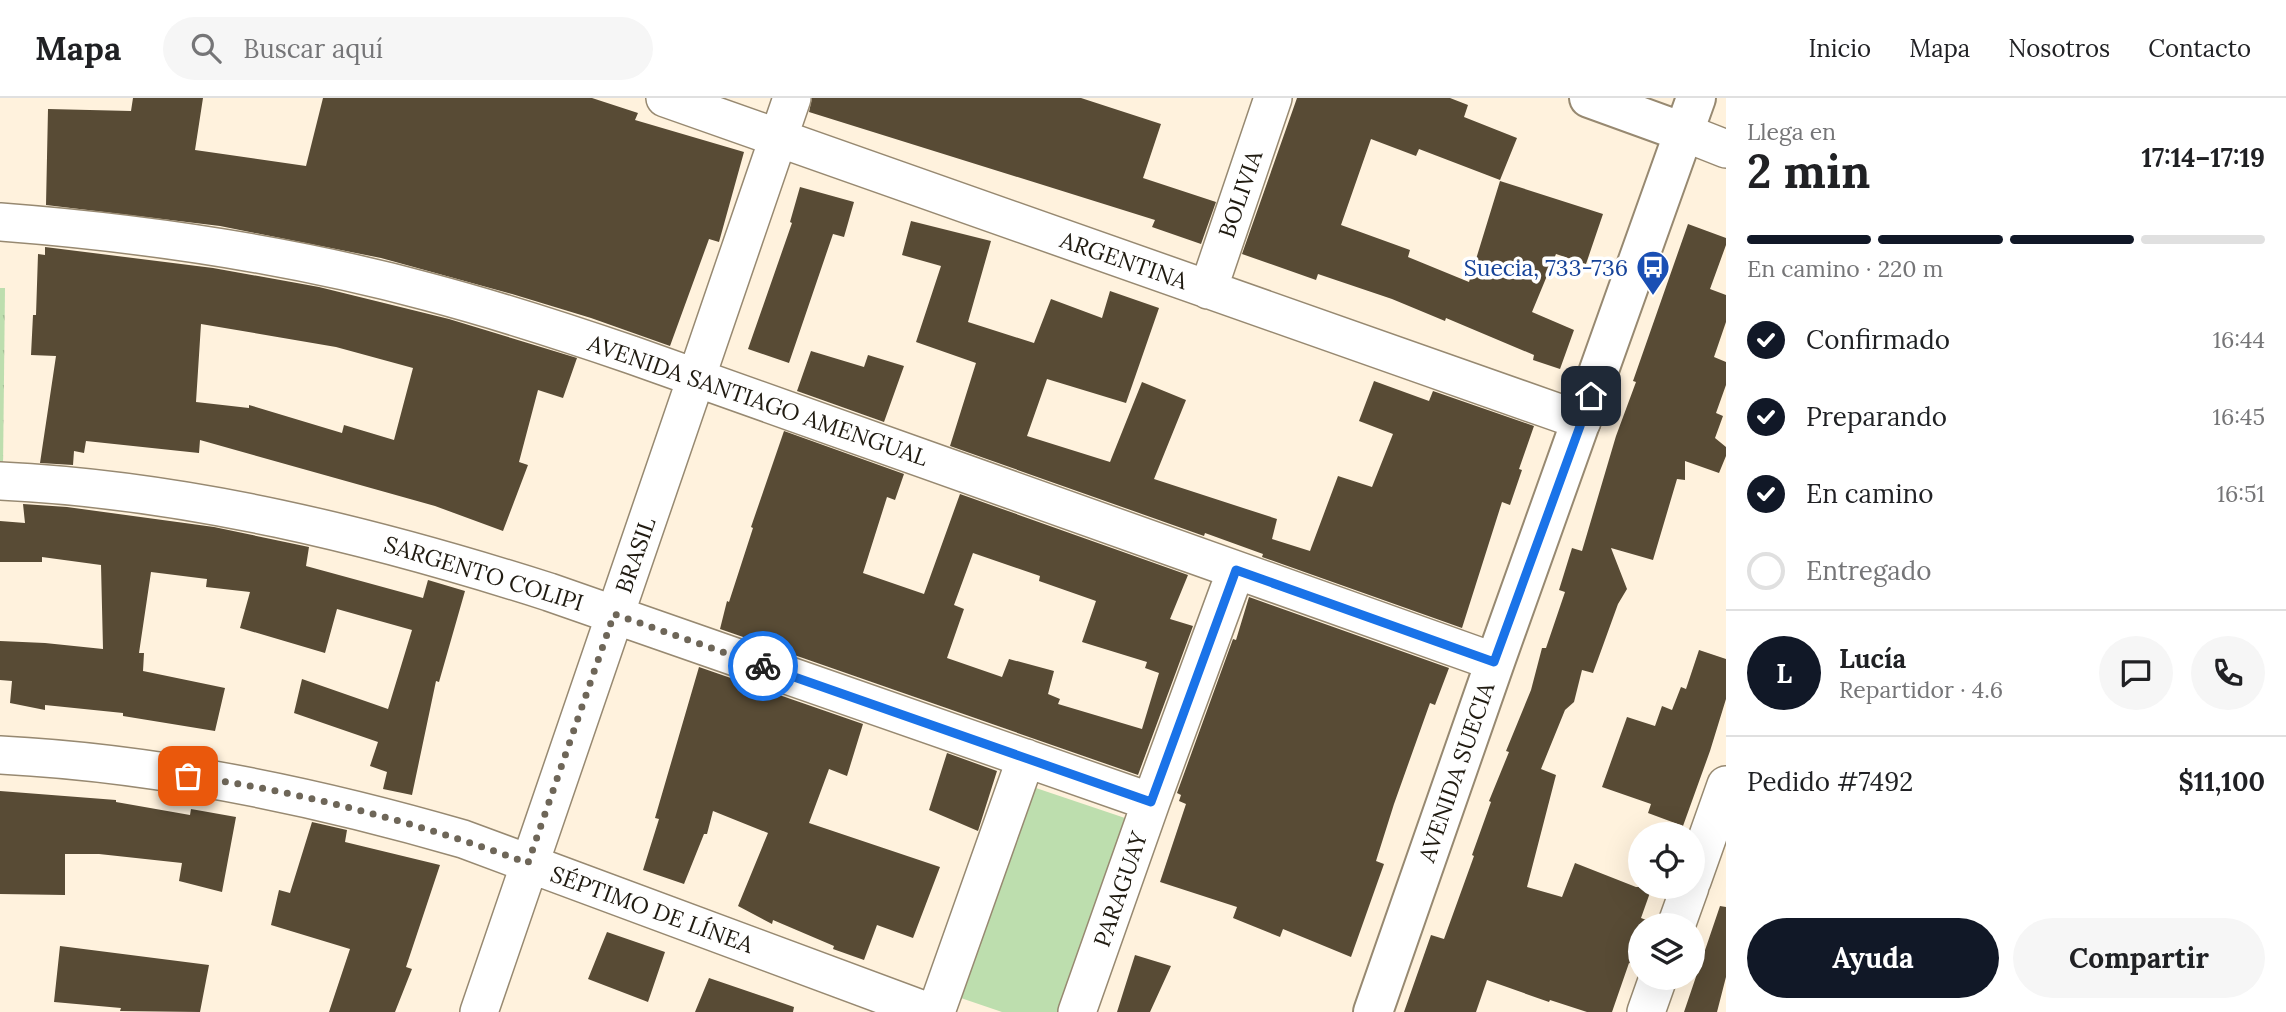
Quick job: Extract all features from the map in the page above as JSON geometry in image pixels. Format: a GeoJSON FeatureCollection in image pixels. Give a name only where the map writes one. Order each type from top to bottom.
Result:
{"type":"FeatureCollection","features":[{"type":"Feature","properties":{"kind":"main road"},"geometry":{"type":"LineString","coordinates":[[1589,98],[1689,115]]}},
{"type":"Feature","properties":{"kind":"main road","name":"AVENIDA SUECIA"},"geometry":{"type":"LineString","coordinates":[[1373,1012],[1494,662],[1689,115]]}},
{"type":"Feature","properties":{"kind":"street","name":"ARGENTINA"},"geometry":{"type":"LineString","coordinates":[[665,98],[1582,421]]}},
{"type":"Feature","properties":{"kind":"street","name":"BRASIL"},"geometry":{"type":"LineString","coordinates":[[479,1012],[792,98]]}},
{"type":"Feature","properties":{"kind":"street","name":"BOLIVIA"},"geometry":{"type":"LineString","coordinates":[[1208,289],[1272,98]]}},
{"type":"Feature","properties":{"kind":"street"},"geometry":{"type":"LineString","coordinates":[[1689,115],[1726,149]]}},
{"type":"Feature","properties":{"kind":"street","name":"AVENIDA SANTIAGO AMENGUAL"},"geometry":{"type":"LineString","coordinates":[[0,222],[134,235],[223,248],[427,291],[530,321],[696,377],[1494,662]]}},
{"type":"Feature","properties":{"kind":"street","name":"SARGENTO COLIPI"},"geometry":{"type":"LineString","coordinates":[[0,481],[169,499],[285,519],[374,539],[462,564],[614,614],[1151,802]]}},
{"type":"Feature","properties":{"kind":"street","name":"PARAGUAY"},"geometry":{"type":"LineString","coordinates":[[1077,1012],[1236,570]]}},
{"type":"Feature","properties":{"kind":"street","name":"SÉPTIMO DE LÍNEA"},"geometry":{"type":"LineString","coordinates":[[0,755],[117,766],[211,779],[410,824],[463,839],[929,1012]]}},
{"type":"Feature","properties":{"kind":"street"},"geometry":{"type":"LineString","coordinates":[[936,1012],[1026,758]]}},
{"type":"Feature","properties":{"kind":"street"},"geometry":{"type":"LineString","coordinates":[[1705,844],[1726,785]]}},
{"type":"Feature","properties":{"kind":"street"},"geometry":{"type":"LineString","coordinates":[[1646,1012],[1654,990]]}},
{"type":"Feature","properties":{"kind":"green space"},"geometry":{"type":"Polygon","coordinates":[[[0,288],[5,288],[3,468],[0,468],[0,288]]]}},
{"type":"Feature","properties":{"kind":"green space"},"geometry":{"type":"Polygon","coordinates":[[[1027,785],[1125,818],[1060,1012],[1002,1012],[955,996],[1027,785]]]}},
{"type":"Feature","properties":{"kind":"building"},"geometry":{"type":"Polygon","coordinates":[[[133,98],[203,98],[195,150],[306,166],[323,98],[592,98],[638,113],[635,120],[744,152],[719,242],[709,239],[670,346],[591,318],[381,258],[220,226],[46,205],[48,109],[131,111],[133,98]]]}},
{"type":"Feature","properties":{"kind":"building"},"geometry":{"type":"Polygon","coordinates":[[[812,98],[1081,98],[1161,124],[1143,178],[1216,202],[1201,244],[1152,227],[1155,220],[809,112],[812,98]]]}},
{"type":"Feature","properties":{"kind":"building"},"geometry":{"type":"Polygon","coordinates":[[[1297,98],[1450,98],[1468,105],[1464,117],[1517,138],[1500,180],[1419,149],[1416,156],[1371,139],[1341,225],[1410,250],[1408,257],[1469,282],[1500,181],[1603,214],[1586,264],[1556,254],[1532,312],[1574,330],[1560,369],[1533,360],[1534,355],[1446,318],[1445,321],[1392,299],[1318,274],[1316,280],[1242,254],[1297,98]]]}},
{"type":"Feature","properties":{"kind":"building"},"geometry":{"type":"Polygon","coordinates":[[[800,187],[854,202],[844,237],[833,234],[789,363],[748,349],[792,223],[790,222],[800,187]]]}},
{"type":"Feature","properties":{"kind":"building"},"geometry":{"type":"Polygon","coordinates":[[[911,221],[991,241],[968,322],[1034,343],[1051,299],[1102,318],[1110,291],[1159,308],[1126,403],[1047,379],[1027,436],[1110,462],[1142,382],[1186,400],[1154,479],[1277,519],[1272,539],[1310,551],[1338,476],[1372,487],[1393,434],[1359,421],[1374,381],[1429,401],[1433,391],[1534,426],[1510,505],[1502,502],[1462,628],[1262,557],[1263,554],[1205,533],[1204,536],[950,446],[976,363],[916,342],[941,266],[902,255],[911,221]]]}},
{"type":"Feature","properties":{"kind":"building"},"geometry":{"type":"Polygon","coordinates":[[[1688,224],[1726,238],[1710,289],[1726,295],[1726,322],[1714,357],[1726,362],[1726,385],[1716,413],[1723,416],[1715,438],[1726,447],[1726,456],[1719,473],[1685,461],[1685,480],[1677,479],[1653,560],[1611,548],[1627,589],[1618,604],[1593,673],[1582,670],[1574,702],[1565,710],[1541,769],[1556,775],[1527,887],[1562,897],[1575,863],[1628,884],[1628,899],[1648,899],[1643,913],[1628,913],[1628,966],[1612,1012],[1587,1012],[1487,980],[1476,1012],[1404,1012],[1431,935],[1444,939],[1474,856],[1472,855],[1491,802],[1489,801],[1509,752],[1506,751],[1531,690],[1542,648],[1546,648],[1565,592],[1559,590],[1572,548],[1582,551],[1616,436],[1636,382],[1633,381],[1688,224]]]}},
{"type":"Feature","properties":{"kind":"building"},"geometry":{"type":"Polygon","coordinates":[[[45,247],[213,268],[319,287],[449,319],[577,358],[563,398],[538,390],[519,462],[528,465],[503,531],[435,506],[200,440],[199,453],[86,441],[84,453],[74,451],[73,465],[40,463],[56,356],[31,355],[33,315],[36,315],[38,254],[45,255],[45,247]],[[201,324],[196,402],[249,408],[249,405],[342,433],[344,425],[394,440],[413,368],[336,347],[201,324]]]}},
{"type":"Feature","properties":{"kind":"building"},"geometry":{"type":"Polygon","coordinates":[[[811,351],[864,367],[868,355],[904,366],[884,422],[797,391],[811,351]]]}},
{"type":"Feature","properties":{"kind":"building"},"geometry":{"type":"Polygon","coordinates":[[[784,431],[904,474],[895,500],[887,497],[863,573],[924,594],[960,494],[1188,575],[1170,619],[1193,626],[1138,775],[720,629],[753,528],[751,527],[784,431]],[[973,553],[954,605],[964,609],[947,658],[1002,677],[1009,659],[1054,671],[1048,694],[1060,699],[1058,704],[1142,729],[1159,673],[1145,668],[1147,662],[1082,642],[1096,601],[1039,581],[1040,576],[973,553]]]}},
{"type":"Feature","properties":{"kind":"building"},"geometry":{"type":"Polygon","coordinates":[[[23,504],[67,507],[214,527],[309,547],[306,566],[423,598],[428,580],[465,591],[439,682],[436,681],[412,795],[383,789],[387,772],[370,766],[378,742],[294,713],[302,679],[388,709],[412,630],[337,609],[325,653],[240,628],[250,592],[206,587],[207,579],[151,572],[139,653],[144,653],[143,671],[225,688],[215,731],[123,716],[123,713],[45,705],[45,710],[10,703],[12,681],[0,680],[0,641],[103,649],[101,565],[42,557],[42,562],[0,562],[0,521],[25,523],[23,504]]]}},
{"type":"Feature","properties":{"kind":"building"},"geometry":{"type":"Polygon","coordinates":[[[1249,597],[1449,668],[1435,705],[1430,703],[1394,804],[1376,861],[1384,864],[1351,957],[1283,929],[1280,937],[1233,918],[1237,907],[1160,882],[1186,804],[1179,801],[1181,795],[1177,793],[1233,639],[1236,640],[1249,597]]]}},
{"type":"Feature","properties":{"kind":"building"},"geometry":{"type":"Polygon","coordinates":[[[1699,650],[1726,659],[1726,699],[1710,751],[1684,822],[1672,822],[1648,813],[1651,804],[1602,787],[1627,717],[1655,726],[1662,706],[1672,710],[1681,687],[1686,689],[1699,650]]]}},
{"type":"Feature","properties":{"kind":"building"},"geometry":{"type":"Polygon","coordinates":[[[699,667],[863,724],[847,776],[829,769],[809,823],[940,867],[913,938],[877,925],[864,960],[833,949],[834,946],[773,920],[772,924],[738,906],[768,833],[713,811],[707,834],[704,834],[684,884],[643,870],[659,819],[655,818],[699,667]]]}},
{"type":"Feature","properties":{"kind":"building"},"geometry":{"type":"Polygon","coordinates":[[[947,753],[997,771],[978,831],[929,810],[947,753]]]}},
{"type":"Feature","properties":{"kind":"building"},"geometry":{"type":"Polygon","coordinates":[[[0,791],[116,800],[190,815],[191,809],[236,817],[222,892],[179,881],[182,863],[99,854],[65,854],[65,895],[0,894],[0,791]]]}},
{"type":"Feature","properties":{"kind":"building"},"geometry":{"type":"Polygon","coordinates":[[[312,822],[347,830],[345,842],[440,865],[406,967],[412,969],[395,1012],[329,1012],[350,949],[271,925],[279,890],[290,893],[312,822]]]}},
{"type":"Feature","properties":{"kind":"building"},"geometry":{"type":"Polygon","coordinates":[[[1720,906],[1726,907],[1726,977],[1717,1012],[1684,1012],[1691,990],[1705,990],[1705,950],[1720,906]]]}},
{"type":"Feature","properties":{"kind":"building"},"geometry":{"type":"Polygon","coordinates":[[[607,932],[665,952],[648,1002],[588,979],[607,932]]]}},
{"type":"Feature","properties":{"kind":"building"},"geometry":{"type":"Polygon","coordinates":[[[60,946],[209,965],[200,1012],[120,1011],[121,1008],[54,1002],[60,946]]]}},
{"type":"Feature","properties":{"kind":"building"},"geometry":{"type":"Polygon","coordinates":[[[1135,955],[1171,966],[1150,1012],[1117,1012],[1135,955]]]}},
{"type":"Feature","properties":{"kind":"building"},"geometry":{"type":"Polygon","coordinates":[[[709,978],[794,1007],[793,1012],[695,1012],[709,978]]]}},
{"type":"Feature","properties":{"kind":"way so far"},"geometry":{"type":"LineString","coordinates":[[188,776],[345,807],[463,839],[528,863],[614,614],[763,666]]}},
{"type":"Feature","properties":{"kind":"place","name":"Suecia, 733-736"},"geometry":{"type":"Point","coordinates":[1653,297]}},
{"type":"Feature","properties":{"kind":"route"},"geometry":{"type":"LineString","coordinates":[[763,666],[1151,802],[1236,570],[1494,662],[1591,396]]}}]}
